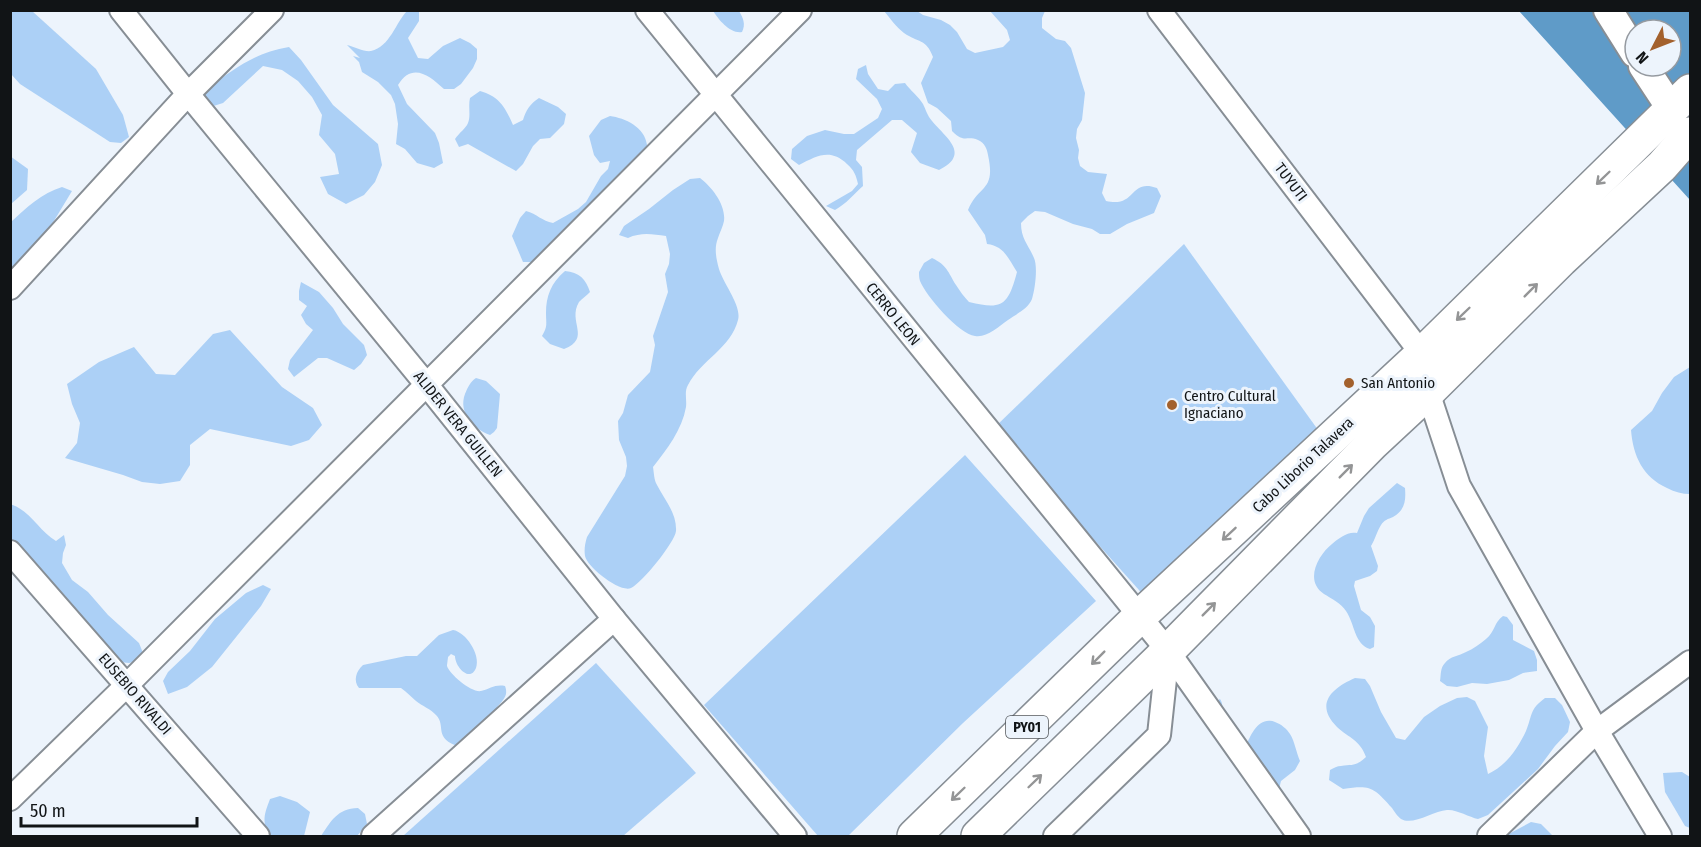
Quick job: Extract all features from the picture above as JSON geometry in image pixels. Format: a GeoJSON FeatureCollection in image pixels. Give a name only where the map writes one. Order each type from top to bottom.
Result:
{"type":"FeatureCollection","features":[{"type":"Feature","properties":{"kind":"highway","name":"Cabo Liborio Talavera"},"geometry":{"type":"LineString","coordinates":[[914,837],[1140,617],[1422,354],[1686,123]]}},
{"type":"Feature","properties":{"kind":"highway","name":"PY01"},"geometry":{"type":"LineString","coordinates":[[978,837],[1168,651],[1372,444],[1428,392],[1561,260],[1662,166],[1686,123]]}},
{"type":"Feature","properties":{"kind":"street","name":"ALIDER VERA GUILLEN"},"geometry":{"type":"LineString","coordinates":[[121,10],[614,619],[795,837]]}},
{"type":"Feature","properties":{"kind":"street"},"geometry":{"type":"LineString","coordinates":[[10,288],[188,94],[272,10]]}},
{"type":"Feature","properties":{"kind":"street","name":"CERRO LEON"},"geometry":{"type":"LineString","coordinates":[[647,10],[1168,651],[1299,837]]}},
{"type":"Feature","properties":{"kind":"street"},"geometry":{"type":"LineString","coordinates":[[10,799],[127,685],[800,10]]}},
{"type":"Feature","properties":{"kind":"street","name":"TUYUTI"},"geometry":{"type":"LineString","coordinates":[[1160,10],[1422,354]]}},
{"type":"Feature","properties":{"kind":"street"},"geometry":{"type":"LineString","coordinates":[[1608,10],[1623,34]]}},
{"type":"Feature","properties":{"kind":"street"},"geometry":{"type":"LineString","coordinates":[[1652,78],[1686,123]]}},
{"type":"Feature","properties":{"kind":"street"},"geometry":{"type":"LineString","coordinates":[[1428,392],[1459,486],[1597,731],[1660,837]]}},
{"type":"Feature","properties":{"kind":"street","name":"EUSEBIO RIVALDI"},"geometry":{"type":"LineString","coordinates":[[10,552],[258,837]]}},
{"type":"Feature","properties":{"kind":"street"},"geometry":{"type":"LineString","coordinates":[[373,837],[614,619]]}},
{"type":"Feature","properties":{"kind":"street"},"geometry":{"type":"LineString","coordinates":[[1055,837],[1159,735],[1168,651]]}},
{"type":"Feature","properties":{"kind":"street"},"geometry":{"type":"LineString","coordinates":[[1489,837],[1597,731],[1690,662]]}},
{"type":"Feature","properties":{"kind":"shaded area"},"geometry":{"type":"Polygon","coordinates":[[[10,11],[32,11],[96,69],[123,115],[129,137],[121,143],[110,142],[20,84],[11,74],[10,11]]]}},
{"type":"Feature","properties":{"kind":"shaded area"},"geometry":{"type":"Polygon","coordinates":[[[407,11],[419,11],[419,21],[408,38],[418,58],[428,59],[443,46],[460,38],[477,49],[477,59],[473,68],[461,84],[454,89],[444,89],[427,76],[415,72],[403,78],[398,85],[407,104],[435,133],[443,163],[434,168],[417,163],[405,149],[396,144],[398,124],[391,95],[378,82],[362,72],[359,62],[353,56],[360,58],[347,45],[368,51],[378,49],[388,39],[407,11]]]}},
{"type":"Feature","properties":{"kind":"shaded area"},"geometry":{"type":"Polygon","coordinates":[[[713,11],[739,11],[744,21],[742,32],[729,29],[713,11]]]}},
{"type":"Feature","properties":{"kind":"shaded area"},"geometry":{"type":"Polygon","coordinates":[[[884,11],[917,11],[941,20],[957,32],[967,49],[975,53],[1003,47],[1010,40],[1007,30],[990,11],[1045,11],[1042,28],[1056,39],[1065,41],[1071,48],[1085,93],[1082,120],[1077,129],[1076,138],[1080,166],[1088,172],[1107,174],[1102,193],[1106,201],[1123,201],[1142,187],[1148,186],[1157,188],[1161,196],[1154,213],[1110,234],[1100,234],[1045,212],[1035,211],[1028,216],[1021,223],[1021,229],[1036,267],[1032,299],[1022,311],[984,335],[968,334],[952,322],[923,288],[919,272],[924,263],[932,258],[947,269],[969,302],[996,305],[1007,299],[1017,272],[1002,250],[987,244],[985,235],[968,210],[990,176],[987,151],[984,144],[978,140],[956,135],[952,131],[951,121],[928,103],[921,83],[933,57],[924,44],[901,31],[884,11]]]}},
{"type":"Feature","properties":{"kind":"shaded area"},"geometry":{"type":"Polygon","coordinates":[[[1519,11],[1690,11],[1690,200],[1519,11]]]}},
{"type":"Feature","properties":{"kind":"shaded area"},"geometry":{"type":"Polygon","coordinates":[[[289,47],[333,105],[378,144],[382,165],[375,182],[364,195],[346,204],[328,194],[320,177],[339,174],[335,154],[319,135],[322,115],[312,97],[298,81],[282,70],[263,66],[223,103],[204,109],[206,89],[255,58],[289,47]]]}},
{"type":"Feature","properties":{"kind":"shaded area"},"geometry":{"type":"Polygon","coordinates":[[[866,65],[868,74],[878,89],[888,91],[895,84],[905,83],[921,101],[930,119],[949,139],[955,152],[954,158],[939,170],[920,163],[911,152],[917,133],[902,120],[892,120],[857,150],[856,160],[862,167],[863,186],[835,210],[826,206],[852,191],[858,184],[853,171],[841,159],[829,155],[823,155],[799,165],[791,159],[792,149],[807,136],[825,130],[854,134],[878,118],[882,109],[877,99],[856,79],[858,69],[866,65]]]}},
{"type":"Feature","properties":{"kind":"shaded area"},"geometry":{"type":"Polygon","coordinates":[[[480,91],[492,96],[501,104],[513,125],[523,120],[529,108],[539,98],[558,107],[566,114],[564,124],[550,138],[540,139],[516,171],[468,144],[459,147],[455,139],[468,123],[470,98],[480,91]]]}},
{"type":"Feature","properties":{"kind":"shaded area"},"geometry":{"type":"Polygon","coordinates":[[[610,116],[628,121],[638,128],[645,139],[646,155],[533,262],[523,262],[512,236],[520,218],[526,211],[553,223],[586,202],[601,176],[608,169],[610,161],[600,163],[594,155],[589,136],[601,120],[610,116]]]}},
{"type":"Feature","properties":{"kind":"shaded area"},"geometry":{"type":"Polygon","coordinates":[[[10,156],[28,169],[27,190],[11,204],[10,156]]]}},
{"type":"Feature","properties":{"kind":"shaded area"},"geometry":{"type":"Polygon","coordinates":[[[700,178],[713,191],[723,209],[724,221],[717,242],[716,257],[721,275],[737,308],[738,320],[723,346],[700,368],[688,385],[686,407],[681,424],[669,446],[653,467],[656,483],[670,506],[676,524],[674,536],[664,553],[643,579],[626,589],[612,583],[591,566],[585,556],[585,546],[587,537],[625,476],[626,457],[619,440],[618,421],[628,395],[650,372],[655,345],[653,336],[668,292],[665,274],[670,254],[666,236],[642,234],[628,238],[619,235],[624,226],[673,190],[690,179],[700,178]]]}},
{"type":"Feature","properties":{"kind":"shaded area"},"geometry":{"type":"Polygon","coordinates":[[[62,187],[72,191],[43,239],[11,273],[11,222],[41,197],[62,187]]]}},
{"type":"Feature","properties":{"kind":"shaded area","name":"Centro Cultural Ignaciano"},"geometry":{"type":"Polygon","coordinates":[[[1184,244],[1321,434],[1147,599],[994,428],[1184,244]]]}},
{"type":"Feature","properties":{"kind":"shaded area"},"geometry":{"type":"Polygon","coordinates":[[[565,271],[581,277],[590,292],[579,302],[576,309],[578,335],[576,340],[564,349],[550,344],[542,336],[546,327],[548,295],[556,280],[565,271]]]}},
{"type":"Feature","properties":{"kind":"shaded area"},"geometry":{"type":"Polygon","coordinates":[[[301,282],[319,292],[343,324],[364,345],[367,355],[354,370],[327,358],[318,358],[294,377],[288,369],[290,360],[313,330],[301,315],[307,306],[299,300],[301,282]]]}},
{"type":"Feature","properties":{"kind":"shaded area"},"geometry":{"type":"Polygon","coordinates":[[[230,330],[282,387],[313,408],[322,425],[309,440],[291,446],[210,429],[190,445],[190,465],[180,481],[160,484],[142,482],[65,458],[77,443],[80,423],[67,384],[99,362],[134,347],[156,374],[175,375],[213,334],[230,330]]]}},
{"type":"Feature","properties":{"kind":"shaded area"},"geometry":{"type":"Polygon","coordinates":[[[1690,367],[1690,494],[1667,488],[1646,472],[1637,457],[1631,430],[1652,411],[1674,377],[1690,367]]]}},
{"type":"Feature","properties":{"kind":"shaded area"},"geometry":{"type":"Polygon","coordinates":[[[476,378],[486,381],[500,394],[497,428],[490,435],[478,429],[465,413],[463,401],[465,394],[476,378]]]}},
{"type":"Feature","properties":{"kind":"shaded area"},"geometry":{"type":"Polygon","coordinates":[[[965,455],[1096,601],[963,723],[848,836],[818,836],[704,705],[965,455]]]}},
{"type":"Feature","properties":{"kind":"shaded area"},"geometry":{"type":"Polygon","coordinates":[[[1397,483],[1405,488],[1405,501],[1400,511],[1382,523],[1371,546],[1378,566],[1377,571],[1355,581],[1354,586],[1361,610],[1370,617],[1375,626],[1374,647],[1370,649],[1361,643],[1344,608],[1318,589],[1314,575],[1315,568],[1322,555],[1335,542],[1350,533],[1357,533],[1369,508],[1397,483]]]}},
{"type":"Feature","properties":{"kind":"shaded area"},"geometry":{"type":"Polygon","coordinates":[[[10,504],[23,511],[56,541],[64,535],[66,545],[62,563],[72,580],[88,592],[108,615],[139,643],[143,653],[138,661],[119,662],[64,596],[42,578],[40,567],[11,543],[10,504]]]}},
{"type":"Feature","properties":{"kind":"shaded area"},"geometry":{"type":"Polygon","coordinates":[[[263,585],[271,589],[261,606],[212,667],[187,687],[168,694],[163,681],[168,672],[190,651],[215,619],[246,593],[263,585]]]}},
{"type":"Feature","properties":{"kind":"shaded area"},"geometry":{"type":"Polygon","coordinates":[[[1503,616],[1507,617],[1513,625],[1513,640],[1534,651],[1537,671],[1487,684],[1472,683],[1457,687],[1447,686],[1440,681],[1442,667],[1447,661],[1484,641],[1503,616]]]}},
{"type":"Feature","properties":{"kind":"shaded area"},"geometry":{"type":"Polygon","coordinates":[[[453,630],[467,639],[474,651],[477,663],[473,672],[467,674],[460,669],[455,656],[451,654],[448,657],[447,666],[452,674],[462,683],[477,691],[495,686],[505,686],[506,690],[505,697],[494,713],[460,747],[446,740],[439,719],[434,713],[401,688],[359,688],[356,679],[363,665],[406,656],[417,656],[439,635],[453,630]]]}},
{"type":"Feature","properties":{"kind":"shaded area"},"geometry":{"type":"Polygon","coordinates":[[[596,663],[696,773],[623,836],[403,836],[596,663]]]}},
{"type":"Feature","properties":{"kind":"shaded area"},"geometry":{"type":"Polygon","coordinates":[[[1355,678],[1365,679],[1396,738],[1405,740],[1424,717],[1440,706],[1457,698],[1467,697],[1475,701],[1488,727],[1484,756],[1488,774],[1506,761],[1515,750],[1526,731],[1534,709],[1545,698],[1555,698],[1562,705],[1570,722],[1568,732],[1538,769],[1488,815],[1478,819],[1447,810],[1406,821],[1400,818],[1371,789],[1360,787],[1343,789],[1329,780],[1330,770],[1338,766],[1356,764],[1366,757],[1357,743],[1330,719],[1327,711],[1327,704],[1333,692],[1355,678]]]}},
{"type":"Feature","properties":{"kind":"shaded area"},"geometry":{"type":"Polygon","coordinates":[[[1220,699],[1221,718],[1246,746],[1256,727],[1264,722],[1277,723],[1290,734],[1300,761],[1295,770],[1281,781],[1274,796],[1269,794],[1243,751],[1229,746],[1218,731],[1209,714],[1209,709],[1220,699]]]}},
{"type":"Feature","properties":{"kind":"shaded area"},"geometry":{"type":"Polygon","coordinates":[[[1682,772],[1690,777],[1690,828],[1685,826],[1665,792],[1663,773],[1682,772]]]}},
{"type":"Feature","properties":{"kind":"shaded area"},"geometry":{"type":"Polygon","coordinates":[[[280,796],[297,802],[310,812],[304,836],[269,836],[265,826],[266,809],[270,799],[280,796]]]}},
{"type":"Feature","properties":{"kind":"shaded area"},"geometry":{"type":"Polygon","coordinates":[[[358,808],[365,814],[367,824],[357,836],[321,836],[340,813],[358,808]]]}},
{"type":"Feature","properties":{"kind":"shaded area"},"geometry":{"type":"Polygon","coordinates":[[[1531,822],[1541,824],[1553,836],[1505,836],[1531,822]]]}},
{"type":"Feature","properties":{"kind":"place","name":"San Antonio"},"geometry":{"type":"Point","coordinates":[1349,383]}},
{"type":"Feature","properties":{"kind":"place","name":"Centro Cultural Ignaciano"},"geometry":{"type":"Point","coordinates":[1172,405]}}]}
